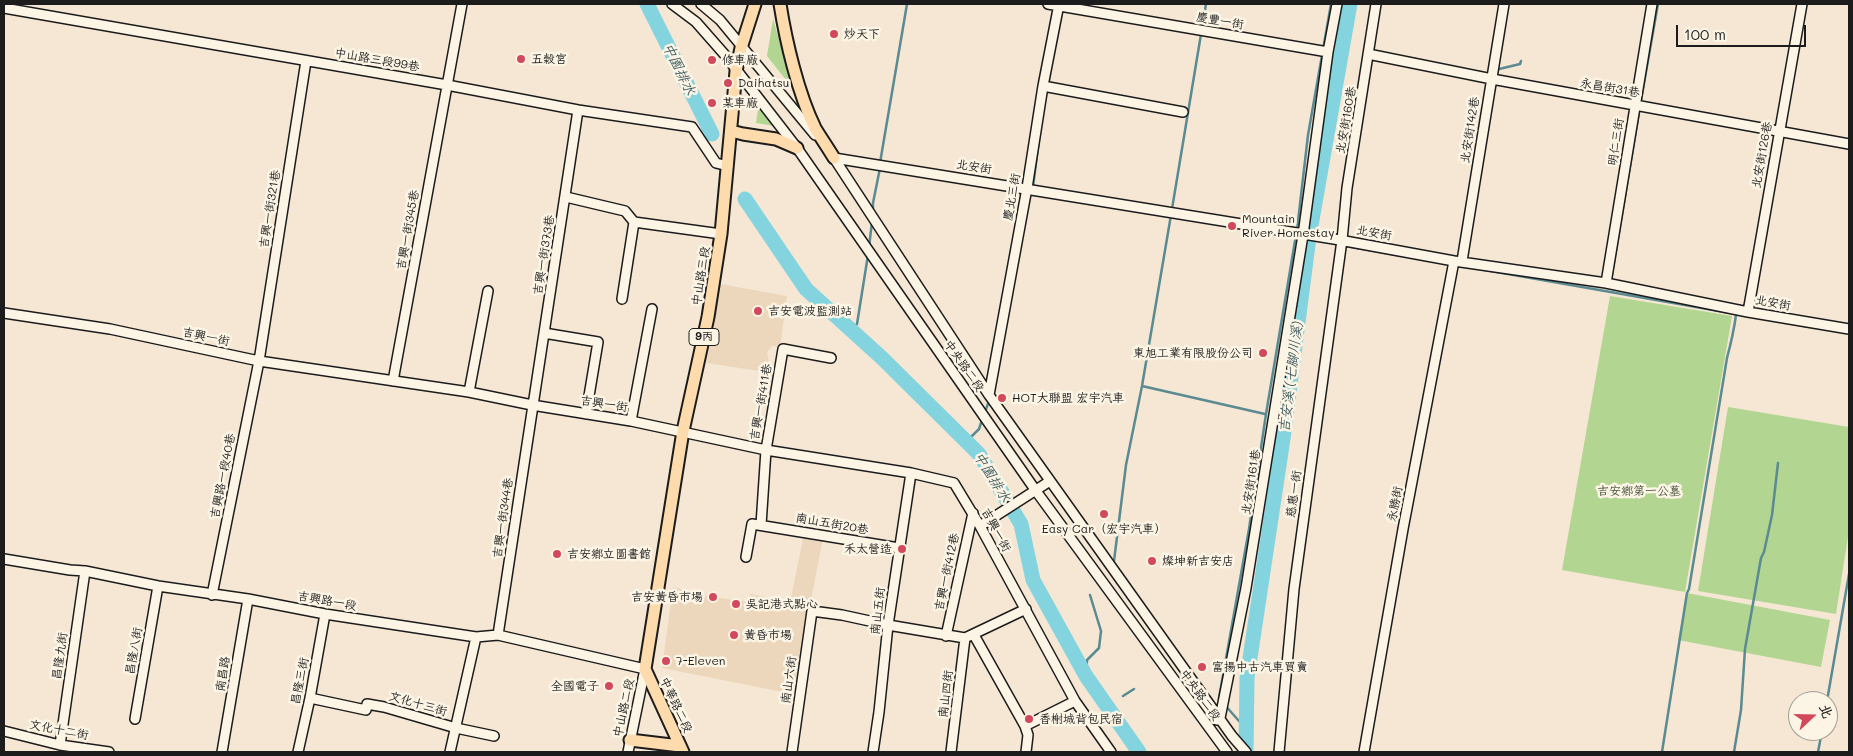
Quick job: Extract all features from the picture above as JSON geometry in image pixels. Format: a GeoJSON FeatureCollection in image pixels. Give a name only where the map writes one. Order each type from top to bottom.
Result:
{"type":"FeatureCollection","features":[{"type":"Feature","properties":{"kind":"main road","name":"中山路三段"},"geometry":{"type":"LineString","coordinates":[[645,669],[683,431],[708,317],[721,234],[736,71],[755,4]]}},
{"type":"Feature","properties":{"kind":"main road"},"geometry":{"type":"LineString","coordinates":[[780,4],[784,28],[803,97],[815,128],[834,158]]}},
{"type":"Feature","properties":{"kind":"main road"},"geometry":{"type":"LineString","coordinates":[[731,131],[776,139],[797,148]]}},
{"type":"Feature","properties":{"kind":"main road","name":"中華路二段"},"geometry":{"type":"LineString","coordinates":[[645,669],[681,749]]}},
{"type":"Feature","properties":{"kind":"main road"},"geometry":{"type":"LineString","coordinates":[[630,740],[681,749]]}},
{"type":"Feature","properties":{"kind":"street","name":"吉興一街345巷"},"geometry":{"type":"LineString","coordinates":[[393,380],[462,4]]}},
{"type":"Feature","properties":{"kind":"street","name":"中央路二段"},"geometry":{"type":"LineString","coordinates":[[672,4],[696,22],[725,55],[797,148],[1036,491],[1227,752]]}},
{"type":"Feature","properties":{"kind":"street","name":"中央路二段"},"geometry":{"type":"LineString","coordinates":[[701,4],[720,20],[741,48],[834,158],[989,395],[1232,736],[1246,752]]}},
{"type":"Feature","properties":{"kind":"street","name":"慶豐一街"},"geometry":{"type":"LineString","coordinates":[[1048,4],[1328,52]]}},
{"type":"Feature","properties":{"kind":"street","name":"北安街161巷"},"geometry":{"type":"LineString","coordinates":[[1220,718],[1246,588],[1303,234],[1328,52],[1337,4]]}},
{"type":"Feature","properties":{"kind":"street","name":"北安街160巷"},"geometry":{"type":"LineString","coordinates":[[1338,240],[1365,82],[1376,4]]}},
{"type":"Feature","properties":{"kind":"street","name":"北安街142巷"},"geometry":{"type":"LineString","coordinates":[[1458,261],[1504,4]]}},
{"type":"Feature","properties":{"kind":"street","name":"明仁三街"},"geometry":{"type":"LineString","coordinates":[[1606,284],[1652,4]]}},
{"type":"Feature","properties":{"kind":"street","name":"北安街126巷"},"geometry":{"type":"LineString","coordinates":[[1748,312],[1802,4]]}},
{"type":"Feature","properties":{"kind":"street","name":"慶北三街"},"geometry":{"type":"LineString","coordinates":[[989,395],[1027,188],[1042,86],[1059,5]]}},
{"type":"Feature","properties":{"kind":"street","name":"中山路三段99巷"},"geometry":{"type":"LineString","coordinates":[[4,8],[447,85],[578,110],[692,127],[716,162],[728,166]]}},
{"type":"Feature","properties":{"kind":"street","name":"永昌街31巷"},"geometry":{"type":"LineString","coordinates":[[1368,54],[1634,106],[1849,144]]}},
{"type":"Feature","properties":{"kind":"street","name":"吉興一街321巷"},"geometry":{"type":"LineString","coordinates":[[259,361],[306,61]]}},
{"type":"Feature","properties":{"kind":"street"},"geometry":{"type":"LineString","coordinates":[[1042,86],[1183,112]]}},
{"type":"Feature","properties":{"kind":"street","name":"吉興一街373巷"},"geometry":{"type":"LineString","coordinates":[[532,405],[566,197],[578,110]]}},
{"type":"Feature","properties":{"kind":"street","name":"北安街"},"geometry":{"type":"LineString","coordinates":[[834,158],[1606,284],[1748,312],[1849,329]]}},
{"type":"Feature","properties":{"kind":"street"},"geometry":{"type":"LineString","coordinates":[[566,197],[625,211],[634,222],[721,234]]}},
{"type":"Feature","properties":{"kind":"street"},"geometry":{"type":"LineString","coordinates":[[622,299],[634,222]]}},
{"type":"Feature","properties":{"kind":"street","name":"慈惠一街"},"geometry":{"type":"LineString","coordinates":[[1279,752],[1294,589],[1338,240]]}},
{"type":"Feature","properties":{"kind":"street","name":"永勝街"},"geometry":{"type":"LineString","coordinates":[[1364,752],[1403,529],[1458,261]]}},
{"type":"Feature","properties":{"kind":"street"},"geometry":{"type":"LineString","coordinates":[[469,392],[488,291]]}},
{"type":"Feature","properties":{"kind":"street"},"geometry":{"type":"LineString","coordinates":[[632,421],[652,309]]}},
{"type":"Feature","properties":{"kind":"street","name":"吉興一街"},"geometry":{"type":"LineString","coordinates":[[4,313],[110,329],[259,361],[469,392],[532,405],[632,421],[766,450],[911,473],[954,483],[982,525],[1075,700],[1111,752]]}},
{"type":"Feature","properties":{"kind":"street"},"geometry":{"type":"LineString","coordinates":[[544,333],[598,342],[586,414]]}},
{"type":"Feature","properties":{"kind":"street","name":"吉興一街411巷"},"geometry":{"type":"LineString","coordinates":[[766,450],[783,348],[831,358]]}},
{"type":"Feature","properties":{"kind":"street","name":"吉興路一段40巷"},"geometry":{"type":"LineString","coordinates":[[212,595],[259,361]]}},
{"type":"Feature","properties":{"kind":"street","name":"吉興一街344巷"},"geometry":{"type":"LineString","coordinates":[[498,635],[532,405]]}},
{"type":"Feature","properties":{"kind":"street"},"geometry":{"type":"LineString","coordinates":[[746,557],[752,524],[762,525],[766,450]]}},
{"type":"Feature","properties":{"kind":"street","name":"南山五街"},"geometry":{"type":"LineString","coordinates":[[873,752],[880,712],[888,626],[911,473]]}},
{"type":"Feature","properties":{"kind":"street"},"geometry":{"type":"LineString","coordinates":[[982,525],[1050,481]]}},
{"type":"Feature","properties":{"kind":"street","name":"吉興一街412巷"},"geometry":{"type":"LineString","coordinates":[[946,636],[973,513]]}},
{"type":"Feature","properties":{"kind":"street","name":"南山五街20巷"},"geometry":{"type":"LineString","coordinates":[[762,525],[899,548]]}},
{"type":"Feature","properties":{"kind":"street","name":"吉興路一段"},"geometry":{"type":"LineString","coordinates":[[4,559],[70,570],[86,570],[158,586],[248,599],[325,614],[476,637],[498,635],[645,669]]}},
{"type":"Feature","properties":{"kind":"street","name":"昌隆九街"},"geometry":{"type":"LineString","coordinates":[[60,745],[86,570]]}},
{"type":"Feature","properties":{"kind":"street","name":"昌隆八街"},"geometry":{"type":"LineString","coordinates":[[135,719],[158,586]]}},
{"type":"Feature","properties":{"kind":"street","name":"南昌路"},"geometry":{"type":"LineString","coordinates":[[222,752],[248,599]]}},
{"type":"Feature","properties":{"kind":"street"},"geometry":{"type":"LineString","coordinates":[[888,626],[946,636],[969,637],[1026,610]]}},
{"type":"Feature","properties":{"kind":"street","name":"南山六街"},"geometry":{"type":"LineString","coordinates":[[792,752],[812,611],[842,615],[888,626]]}},
{"type":"Feature","properties":{"kind":"street","name":"昌隆三街"},"geometry":{"type":"LineString","coordinates":[[298,752],[325,614]]}},
{"type":"Feature","properties":{"kind":"street"},"geometry":{"type":"LineString","coordinates":[[450,752],[476,637]]}},
{"type":"Feature","properties":{"kind":"street"},"geometry":{"type":"LineString","coordinates":[[969,637],[1025,726],[1028,735],[1026,752]]}},
{"type":"Feature","properties":{"kind":"street","name":"南山四街"},"geometry":{"type":"LineString","coordinates":[[951,752],[969,637]]}},
{"type":"Feature","properties":{"kind":"street","name":"中山路二段"},"geometry":{"type":"LineString","coordinates":[[628,752],[645,669]]}},
{"type":"Feature","properties":{"kind":"street","name":"文化十三街"},"geometry":{"type":"LineString","coordinates":[[310,698],[366,710],[367,704],[384,707],[456,728],[494,736]]}},
{"type":"Feature","properties":{"kind":"street"},"geometry":{"type":"LineString","coordinates":[[1025,726],[1075,700]]}},
{"type":"Feature","properties":{"kind":"street"},"geometry":{"type":"LineString","coordinates":[[1208,728],[1220,718]]}},
{"type":"Feature","properties":{"kind":"street","name":"文化十二街"},"geometry":{"type":"LineString","coordinates":[[4,731],[60,745],[109,752]]}},
{"type":"Feature","properties":{"kind":"shaded area"},"geometry":{"type":"Polygon","coordinates":[[[720,284],[787,296],[780,347],[772,346],[767,352],[769,363],[773,369],[772,373],[707,363],[720,284]]]}},
{"type":"Feature","properties":{"kind":"shaded area","name":"黃昏市場"},"geometry":{"type":"Polygon","coordinates":[[[804,534],[823,538],[793,694],[662,668],[673,587],[713,597],[748,602],[750,594],[790,602],[804,534]]]}},
{"type":"Feature","properties":{"kind":"green space"},"geometry":{"type":"Polygon","coordinates":[[[773,19],[794,90],[767,56],[773,19]]]}},
{"type":"Feature","properties":{"kind":"green space"},"geometry":{"type":"Polygon","coordinates":[[[760,96],[781,127],[756,123],[760,96]]]}},
{"type":"Feature","properties":{"kind":"green space","name":"吉安鄉第一公墓"},"geometry":{"type":"Polygon","coordinates":[[[1610,296],[1732,316],[1685,592],[1562,570],[1610,296]]]}},
{"type":"Feature","properties":{"kind":"green space"},"geometry":{"type":"Polygon","coordinates":[[[1728,407],[1849,427],[1849,530],[1836,614],[1698,591],[1728,407]]]}},
{"type":"Feature","properties":{"kind":"green space"},"geometry":{"type":"Polygon","coordinates":[[[1687,593],[1830,620],[1821,667],[1678,640],[1687,593]]]}},
{"type":"Feature","properties":{"kind":"waterway","name":"中園排水"},"geometry":{"type":"LineString","coordinates":[[647,4],[712,134]]}},
{"type":"Feature","properties":{"kind":"waterway"},"geometry":{"type":"LineString","coordinates":[[880,163],[907,4]]}},
{"type":"Feature","properties":{"kind":"waterway"},"geometry":{"type":"LineString","coordinates":[[1172,209],[1206,4]]}},
{"type":"Feature","properties":{"kind":"waterway"},"geometry":{"type":"LineString","coordinates":[[1297,230],[1308,135],[1331,4]]}},
{"type":"Feature","properties":{"kind":"waterway","name":"吉安溪 (七腳川溪)"},"geometry":{"type":"LineString","coordinates":[[1246,752],[1247,678],[1283,439],[1309,237],[1350,4]]}},
{"type":"Feature","properties":{"kind":"waterway"},"geometry":{"type":"LineString","coordinates":[[1641,100],[1658,4]]}},
{"type":"Feature","properties":{"kind":"waterway"},"geometry":{"type":"LineString","coordinates":[[1495,70],[1520,64],[1521,61]]}},
{"type":"Feature","properties":{"kind":"waterway"},"geometry":{"type":"LineString","coordinates":[[1611,280],[1639,112]]}},
{"type":"Feature","properties":{"kind":"waterway"},"geometry":{"type":"LineString","coordinates":[[1033,187],[1040,131]]}},
{"type":"Feature","properties":{"kind":"waterway"},"geometry":{"type":"LineString","coordinates":[[873,212],[880,168]]}},
{"type":"Feature","properties":{"kind":"waterway"},"geometry":{"type":"LineString","coordinates":[[1028,204],[1031,193]]}},
{"type":"Feature","properties":{"kind":"waterway","name":"中園排水"},"geometry":{"type":"LineString","coordinates":[[745,199],[806,289],[882,358],[979,454],[1021,524],[1033,580],[1086,676],[1139,752]]}},
{"type":"Feature","properties":{"kind":"waterway"},"geometry":{"type":"LineString","coordinates":[[1114,561],[1126,465],[1142,386],[1171,215]]}},
{"type":"Feature","properties":{"kind":"waterway"},"geometry":{"type":"LineString","coordinates":[[869,247],[872,222]]}},
{"type":"Feature","properties":{"kind":"waterway"},"geometry":{"type":"LineString","coordinates":[[1221,700],[1219,698],[1249,529],[1296,235]]}},
{"type":"Feature","properties":{"kind":"waterway"},"geometry":{"type":"LineString","coordinates":[[1346,246],[1397,255]]}},
{"type":"Feature","properties":{"kind":"waterway"},"geometry":{"type":"LineString","coordinates":[[851,330],[857,324],[868,255]]}},
{"type":"Feature","properties":{"kind":"waterway"},"geometry":{"type":"LineString","coordinates":[[1468,267],[1810,327]]}},
{"type":"Feature","properties":{"kind":"waterway"},"geometry":{"type":"LineString","coordinates":[[1662,752],[1687,593],[1736,315]]}},
{"type":"Feature","properties":{"kind":"waterway"},"geometry":{"type":"LineString","coordinates":[[1142,386],[1265,414]]}},
{"type":"Feature","properties":{"kind":"waterway"},"geometry":{"type":"LineString","coordinates":[[985,412],[989,401]]}},
{"type":"Feature","properties":{"kind":"waterway"},"geometry":{"type":"LineString","coordinates":[[967,441],[979,429],[982,420]]}},
{"type":"Feature","properties":{"kind":"waterway"},"geometry":{"type":"LineString","coordinates":[[1734,752],[1741,710],[1745,649],[1761,558],[1772,515],[1778,463]]}},
{"type":"Feature","properties":{"kind":"waterway"},"geometry":{"type":"LineString","coordinates":[[1829,691],[1849,574]]}},
{"type":"Feature","properties":{"kind":"waterway"},"geometry":{"type":"LineString","coordinates":[[1086,676],[1087,660],[1099,648],[1101,631],[1090,595]]}},
{"type":"Feature","properties":{"kind":"waterway"},"geometry":{"type":"LineString","coordinates":[[1123,696],[1134,689]]}},
{"type":"Feature","properties":{"kind":"waterway"},"geometry":{"type":"LineString","coordinates":[[1224,704],[1246,729]]}},
{"type":"Feature","properties":{"kind":"waterway"},"geometry":{"type":"LineString","coordinates":[[1818,752],[1820,741]]}},
{"type":"Feature","properties":{"kind":"place","name":"炒天下"},"geometry":{"type":"Point","coordinates":[834,34]}},
{"type":"Feature","properties":{"kind":"place","name":"五榖宮"},"geometry":{"type":"Point","coordinates":[521,59]}},
{"type":"Feature","properties":{"kind":"place","name":"修車廠"},"geometry":{"type":"Point","coordinates":[712,60]}},
{"type":"Feature","properties":{"kind":"place","name":"Daihatsu"},"geometry":{"type":"Point","coordinates":[728,83]}},
{"type":"Feature","properties":{"kind":"place","name":"某車廠"},"geometry":{"type":"Point","coordinates":[712,103]}},
{"type":"Feature","properties":{"kind":"place","name":"Mountain River Homestay"},"geometry":{"type":"Point","coordinates":[1232,226]}},
{"type":"Feature","properties":{"kind":"place","name":"吉安電波監測站"},"geometry":{"type":"Point","coordinates":[758,311]}},
{"type":"Feature","properties":{"kind":"place","name":"東旭工業有限股份公司"},"geometry":{"type":"Point","coordinates":[1263,353]}},
{"type":"Feature","properties":{"kind":"place","name":"HOT大聯盟 宏宇汽車"},"geometry":{"type":"Point","coordinates":[1002,398]}},
{"type":"Feature","properties":{"kind":"place","name":"Easy Car（宏宇汽車）"},"geometry":{"type":"Point","coordinates":[1104,514]}},
{"type":"Feature","properties":{"kind":"place","name":"禾太營造"},"geometry":{"type":"Point","coordinates":[902,549]}},
{"type":"Feature","properties":{"kind":"place","name":"吉安鄉立圖書館"},"geometry":{"type":"Point","coordinates":[557,554]}},
{"type":"Feature","properties":{"kind":"place","name":"燦坤新吉安店"},"geometry":{"type":"Point","coordinates":[1152,561]}},
{"type":"Feature","properties":{"kind":"place","name":"吉安黃昏市場"},"geometry":{"type":"Point","coordinates":[713,597]}},
{"type":"Feature","properties":{"kind":"place","name":"吳記港式點心"},"geometry":{"type":"Point","coordinates":[736,604]}},
{"type":"Feature","properties":{"kind":"place","name":"黃昏市場"},"geometry":{"type":"Point","coordinates":[734,635]}},
{"type":"Feature","properties":{"kind":"place","name":"7-Eleven"},"geometry":{"type":"Point","coordinates":[666,661]}},
{"type":"Feature","properties":{"kind":"place","name":"富揚中古汽車買賣"},"geometry":{"type":"Point","coordinates":[1202,667]}},
{"type":"Feature","properties":{"kind":"place","name":"全國電子"},"geometry":{"type":"Point","coordinates":[609,686]}},
{"type":"Feature","properties":{"kind":"place","name":"香榭城背包民宿"},"geometry":{"type":"Point","coordinates":[1029,719]}}]}
